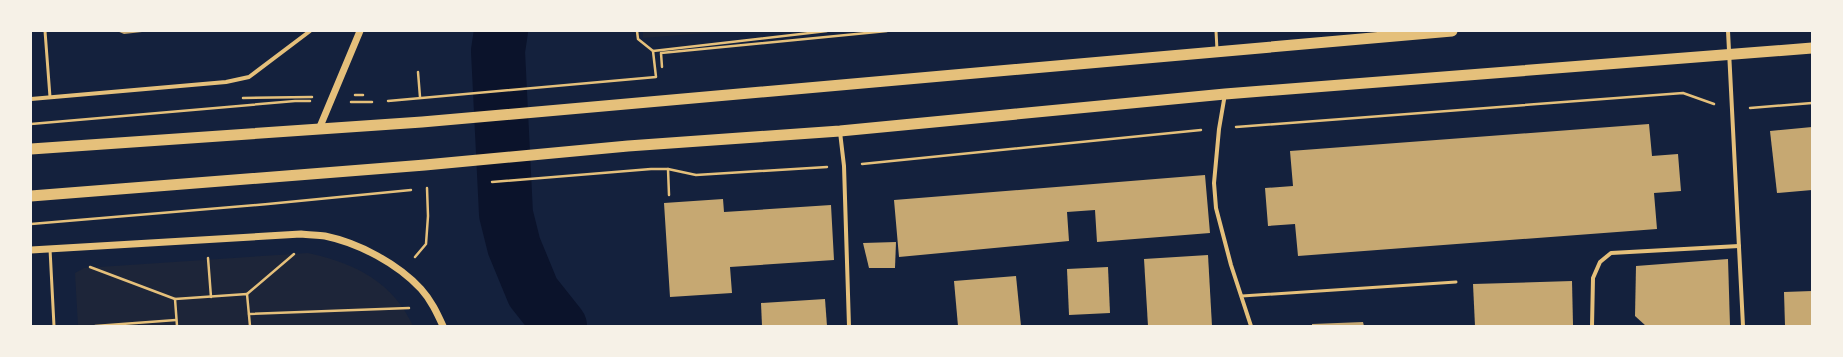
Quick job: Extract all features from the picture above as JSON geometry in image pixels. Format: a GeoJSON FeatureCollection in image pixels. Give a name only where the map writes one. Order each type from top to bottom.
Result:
{"type":"FeatureCollection","features":[{"type":"Feature","properties":{"kind":"highway"},"geometry":{"type":"LineString","coordinates":[[31,150],[430,121],[624,105],[1452,31]]}},
{"type":"Feature","properties":{"kind":"highway"},"geometry":{"type":"LineString","coordinates":[[31,196],[434,164],[628,146],[840,131],[1225,94],[1729,56],[1812,48]]}},
{"type":"Feature","properties":{"kind":"street"},"geometry":{"type":"LineString","coordinates":[[31,99],[226,82],[250,77],[310,31]]}},
{"type":"Feature","properties":{"kind":"street"},"geometry":{"type":"LineString","coordinates":[[319,129],[360,31]]}},
{"type":"Feature","properties":{"kind":"street"},"geometry":{"type":"LineString","coordinates":[[1728,31],[1743,326]]}},
{"type":"Feature","properties":{"kind":"street"},"geometry":{"type":"LineString","coordinates":[[1225,94],[1219,129],[1214,183],[1216,208],[1231,265],[1251,326]]}},
{"type":"Feature","properties":{"kind":"street"},"geometry":{"type":"LineString","coordinates":[[840,131],[844,166],[849,326]]}},
{"type":"Feature","properties":{"kind":"street"},"geometry":{"type":"LineString","coordinates":[[31,250],[301,234],[326,236],[350,244],[372,254],[402,273],[421,289],[434,306],[442,326]]}},
{"type":"Feature","properties":{"kind":"street"},"geometry":{"type":"LineString","coordinates":[[1592,326],[1593,278],[1600,262],[1611,253],[1739,246]]}},
{"type":"Feature","properties":{"kind":"lane"},"geometry":{"type":"LineString","coordinates":[[45,31],[50,98]]}},
{"type":"Feature","properties":{"kind":"lane"},"geometry":{"type":"LineString","coordinates":[[1216,31],[1217,52]]}},
{"type":"Feature","properties":{"kind":"lane"},"geometry":{"type":"LineString","coordinates":[[50,249],[54,326]]}},
{"type":"Feature","properties":{"kind":"lane"},"geometry":{"type":"LineString","coordinates":[[1242,296],[1456,282]]}},
{"type":"Feature","properties":{"kind":"path"},"geometry":{"type":"LineString","coordinates":[[384,101],[656,77],[653,51],[638,39],[637,31]]}},
{"type":"Feature","properties":{"kind":"path"},"geometry":{"type":"LineString","coordinates":[[653,51],[827,31]]}},
{"type":"Feature","properties":{"kind":"path"},"geometry":{"type":"LineString","coordinates":[[662,67],[661,53],[888,31]]}},
{"type":"Feature","properties":{"kind":"path"},"geometry":{"type":"LineString","coordinates":[[418,72],[420,98]]}},
{"type":"Feature","properties":{"kind":"path"},"geometry":{"type":"LineString","coordinates":[[489,183],[651,169],[668,169],[696,174],[844,166],[1219,129],[1683,93],[1731,110],[1812,103]]}},
{"type":"Feature","properties":{"kind":"path"},"geometry":{"type":"LineString","coordinates":[[31,124],[295,101],[376,102]]}},
{"type":"Feature","properties":{"kind":"path"},"geometry":{"type":"LineString","coordinates":[[668,169],[669,195]]}},
{"type":"Feature","properties":{"kind":"path"},"geometry":{"type":"LineString","coordinates":[[402,273],[426,244],[428,216],[427,188],[434,187]]}},
{"type":"Feature","properties":{"kind":"path"},"geometry":{"type":"LineString","coordinates":[[31,224],[268,204],[419,189]]}},
{"type":"Feature","properties":{"kind":"path"},"geometry":{"type":"LineString","coordinates":[[84,265],[175,300],[247,294],[300,249]]}},
{"type":"Feature","properties":{"kind":"path"},"geometry":{"type":"LineString","coordinates":[[208,256],[211,297]]}},
{"type":"Feature","properties":{"kind":"path"},"geometry":{"type":"LineString","coordinates":[[247,294],[250,326]]}},
{"type":"Feature","properties":{"kind":"path"},"geometry":{"type":"LineString","coordinates":[[175,300],[177,326]]}},
{"type":"Feature","properties":{"kind":"path"},"geometry":{"type":"LineString","coordinates":[[249,314],[409,308]]}},
{"type":"Feature","properties":{"kind":"path"},"geometry":{"type":"LineString","coordinates":[[95,326],[176,320]]}},
{"type":"Feature","properties":{"kind":"shaded area"},"geometry":{"type":"Polygon","coordinates":[[[643,31],[731,31],[643,38],[643,31]]]}},
{"type":"Feature","properties":{"kind":"shaded area"},"geometry":{"type":"Polygon","coordinates":[[[308,253],[341,262],[370,276],[394,297],[404,310],[413,326],[78,326],[75,273],[84,268],[308,253]]]}},
{"type":"Feature","properties":{"kind":"building"},"geometry":{"type":"Polygon","coordinates":[[[117,31],[142,31],[142,32],[124,34],[117,31]]]}},
{"type":"Feature","properties":{"kind":"building"},"geometry":{"type":"Polygon","coordinates":[[[1649,124],[1652,156],[1678,154],[1681,191],[1654,193],[1657,229],[1298,256],[1295,224],[1268,226],[1265,188],[1293,186],[1290,151],[1649,124]]]}},
{"type":"Feature","properties":{"kind":"building"},"geometry":{"type":"Polygon","coordinates":[[[1812,127],[1812,190],[1777,193],[1770,131],[1812,127]]]}},
{"type":"Feature","properties":{"kind":"building"},"geometry":{"type":"Polygon","coordinates":[[[1205,175],[1210,233],[1097,242],[1095,210],[1067,212],[1069,241],[899,257],[894,200],[1205,175]]]}},
{"type":"Feature","properties":{"kind":"building"},"geometry":{"type":"Polygon","coordinates":[[[723,199],[724,212],[831,205],[834,260],[730,267],[732,293],[670,297],[664,203],[723,199]]]}},
{"type":"Feature","properties":{"kind":"building"},"geometry":{"type":"Polygon","coordinates":[[[896,242],[895,268],[869,268],[863,243],[896,242]]]}},
{"type":"Feature","properties":{"kind":"building"},"geometry":{"type":"Polygon","coordinates":[[[1208,255],[1212,326],[1148,326],[1144,259],[1208,255]]]}},
{"type":"Feature","properties":{"kind":"building"},"geometry":{"type":"Polygon","coordinates":[[[1728,259],[1730,326],[1646,326],[1635,316],[1636,266],[1728,259]]]}},
{"type":"Feature","properties":{"kind":"building"},"geometry":{"type":"Polygon","coordinates":[[[1108,267],[1110,313],[1069,315],[1067,269],[1108,267]]]}},
{"type":"Feature","properties":{"kind":"building"},"geometry":{"type":"Polygon","coordinates":[[[1016,276],[1021,326],[958,326],[954,281],[1016,276]]]}},
{"type":"Feature","properties":{"kind":"building"},"geometry":{"type":"Polygon","coordinates":[[[1572,281],[1573,325],[1475,326],[1473,284],[1572,281]]]}},
{"type":"Feature","properties":{"kind":"building"},"geometry":{"type":"Polygon","coordinates":[[[1812,291],[1812,326],[1785,326],[1784,292],[1812,291]]]}},
{"type":"Feature","properties":{"kind":"building"},"geometry":{"type":"Polygon","coordinates":[[[825,299],[827,326],[762,326],[761,303],[825,299]]]}},
{"type":"Feature","properties":{"kind":"building"},"geometry":{"type":"Polygon","coordinates":[[[1363,322],[1364,326],[1312,326],[1312,324],[1363,322]]]}},
{"type":"Feature","properties":{"kind":"waterway"},"geometry":{"type":"LineString","coordinates":[[501,31],[498,51],[506,214],[514,246],[533,292],[560,326]]}}]}
